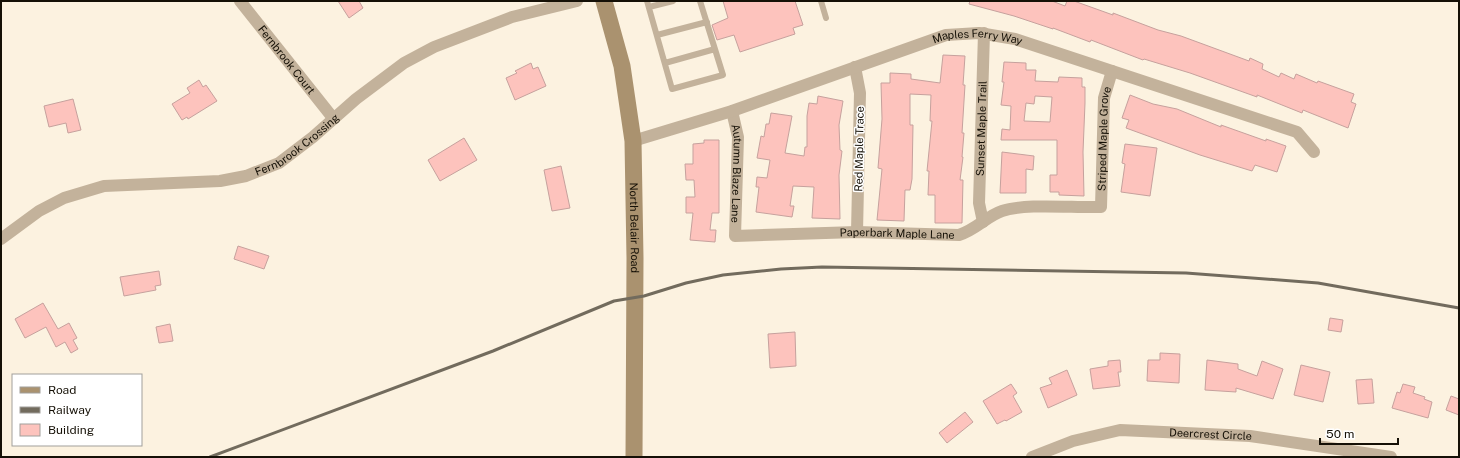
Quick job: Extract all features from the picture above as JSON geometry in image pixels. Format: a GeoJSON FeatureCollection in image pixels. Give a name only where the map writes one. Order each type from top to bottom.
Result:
{"type":"FeatureCollection","features":[{"type":"Feature","properties":{"kind":"street","name":"Fernbrook Court"},"geometry":{"type":"LineString","coordinates":[[240,1],[334,118]]}},
{"type":"Feature","properties":{"kind":"street","name":"Fernbrook Crossing"},"geometry":{"type":"LineString","coordinates":[[1,239],[40,211],[58,201],[104,186],[220,182],[246,176],[279,163],[313,137],[356,99],[404,63],[434,46],[512,17],[577,1]]}},
{"type":"Feature","properties":{"kind":"street","name":"North Belair Road"},"geometry":{"type":"LineString","coordinates":[[604,1],[622,66],[633,141],[635,258],[634,457]]}},
{"type":"Feature","properties":{"kind":"street","name":"Maples Ferry Way"},"geometry":{"type":"LineString","coordinates":[[633,141],[732,111],[946,35],[984,33],[1015,39],[1297,132],[1314,152]]}},
{"type":"Feature","properties":{"kind":"street","name":"Sunset Maple Trail"},"geometry":{"type":"LineString","coordinates":[[984,33],[979,204],[984,222]]}},
{"type":"Feature","properties":{"kind":"street","name":"Red Maple Trace"},"geometry":{"type":"LineString","coordinates":[[855,67],[860,93],[857,232]]}},
{"type":"Feature","properties":{"kind":"street","name":"Striped Maple Grove"},"geometry":{"type":"LineString","coordinates":[[1101,207],[1104,98],[1112,71]]}},
{"type":"Feature","properties":{"kind":"street","name":"Autumn Blaze Lane"},"geometry":{"type":"LineString","coordinates":[[732,111],[738,137],[736,236]]}},
{"type":"Feature","properties":{"kind":"street","name":"Paperbark Maple Lane"},"geometry":{"type":"LineString","coordinates":[[736,236],[857,232],[959,235],[971,231],[1001,211],[1017,208],[1101,207]]}},
{"type":"Feature","properties":{"kind":"street","name":"Deercrest Circle"},"geometry":{"type":"LineString","coordinates":[[1032,457],[1073,441],[1120,430],[1250,436],[1391,457]]}},
{"type":"Feature","properties":{"kind":"lane"},"geometry":{"type":"LineString","coordinates":[[673,1],[648,4],[672,89],[723,75],[700,1]]}},
{"type":"Feature","properties":{"kind":"lane"},"geometry":{"type":"LineString","coordinates":[[821,1],[826,18]]}},
{"type":"Feature","properties":{"kind":"lane"},"geometry":{"type":"LineString","coordinates":[[657,35],[707,22]]}},
{"type":"Feature","properties":{"kind":"lane"},"geometry":{"type":"LineString","coordinates":[[665,63],[715,49]]}},
{"type":"Feature","properties":{"kind":"building"},"geometry":{"type":"Polygon","coordinates":[[[338,1],[359,1],[363,8],[349,18],[338,1]]]}},
{"type":"Feature","properties":{"kind":"building"},"geometry":{"type":"Polygon","coordinates":[[[723,1],[795,1],[803,25],[793,28],[795,34],[740,52],[734,35],[717,40],[712,25],[728,18],[723,1]]]}},
{"type":"Feature","properties":{"kind":"building"},"geometry":{"type":"Polygon","coordinates":[[[970,1],[1052,1],[1065,6],[1067,1],[1074,1],[1113,15],[1113,13],[1158,30],[1181,36],[1249,61],[1250,58],[1263,64],[1262,69],[1279,77],[1281,73],[1294,79],[1296,74],[1317,83],[1318,81],[1354,94],[1351,102],[1356,104],[1348,128],[1303,110],[1302,113],[1257,95],[1257,97],[1190,73],[1144,59],[1143,60],[1091,40],[1090,42],[1053,28],[969,4],[970,1]]]}},
{"type":"Feature","properties":{"kind":"building"},"geometry":{"type":"Polygon","coordinates":[[[943,55],[965,56],[962,133],[964,133],[960,180],[963,180],[962,223],[935,223],[935,195],[928,195],[929,171],[927,171],[932,121],[930,121],[931,95],[910,94],[910,125],[913,125],[912,179],[910,190],[905,190],[904,221],[877,220],[882,169],[878,168],[882,119],[881,83],[890,83],[890,73],[911,74],[911,79],[940,83],[943,55]]]}},
{"type":"Feature","properties":{"kind":"building"},"geometry":{"type":"Polygon","coordinates":[[[1004,62],[1026,63],[1026,70],[1036,70],[1035,81],[1058,82],[1059,77],[1082,78],[1082,87],[1085,87],[1083,152],[1084,196],[1059,195],[1059,192],[1050,192],[1050,175],[1057,175],[1057,140],[1001,140],[1002,129],[1010,130],[1011,106],[1001,105],[1004,82],[1002,82],[1004,62]],[[1035,96],[1034,104],[1026,103],[1024,121],[1050,122],[1052,97],[1035,96]]]}},
{"type":"Feature","properties":{"kind":"building"},"geometry":{"type":"Polygon","coordinates":[[[531,63],[533,69],[538,67],[546,86],[515,100],[506,78],[517,73],[515,71],[531,63]]]}},
{"type":"Feature","properties":{"kind":"building"},"geometry":{"type":"Polygon","coordinates":[[[199,80],[203,87],[206,85],[217,101],[188,119],[187,117],[182,120],[172,104],[190,93],[187,88],[199,80]]]}},
{"type":"Feature","properties":{"kind":"building"},"geometry":{"type":"Polygon","coordinates":[[[1130,95],[1153,104],[1177,109],[1221,127],[1221,125],[1266,141],[1266,139],[1286,146],[1277,172],[1255,165],[1252,171],[1200,155],[1126,128],[1129,120],[1122,118],[1130,95]]]}},
{"type":"Feature","properties":{"kind":"building"},"geometry":{"type":"Polygon","coordinates":[[[818,96],[843,101],[839,125],[840,150],[842,151],[839,175],[840,219],[812,218],[814,187],[793,186],[790,206],[794,206],[792,217],[756,212],[759,187],[756,187],[757,177],[767,178],[770,160],[757,158],[761,136],[764,137],[766,124],[769,124],[771,113],[792,116],[785,153],[804,156],[805,147],[807,147],[807,116],[809,103],[817,104],[818,96]]]}},
{"type":"Feature","properties":{"kind":"building"},"geometry":{"type":"Polygon","coordinates":[[[73,99],[81,130],[68,133],[66,123],[49,127],[44,106],[73,99]]]}},
{"type":"Feature","properties":{"kind":"building"},"geometry":{"type":"Polygon","coordinates":[[[464,138],[477,160],[440,181],[428,160],[464,138]]]}},
{"type":"Feature","properties":{"kind":"building"},"geometry":{"type":"Polygon","coordinates":[[[704,140],[719,140],[719,213],[712,213],[710,230],[716,230],[715,242],[690,240],[693,213],[686,213],[686,197],[695,197],[694,180],[686,180],[685,164],[693,164],[693,144],[704,143],[704,140]]]}},
{"type":"Feature","properties":{"kind":"building"},"geometry":{"type":"Polygon","coordinates":[[[1125,144],[1157,148],[1150,196],[1121,192],[1125,164],[1122,163],[1125,144]]]}},
{"type":"Feature","properties":{"kind":"building"},"geometry":{"type":"Polygon","coordinates":[[[1002,152],[1034,156],[1033,170],[1026,169],[1026,193],[1000,193],[1002,152]]]}},
{"type":"Feature","properties":{"kind":"building"},"geometry":{"type":"Polygon","coordinates":[[[561,166],[570,208],[552,211],[544,170],[561,166]]]}},
{"type":"Feature","properties":{"kind":"building"},"geometry":{"type":"Polygon","coordinates":[[[238,246],[269,256],[264,269],[234,259],[238,246]]]}},
{"type":"Feature","properties":{"kind":"building"},"geometry":{"type":"Polygon","coordinates":[[[159,271],[161,285],[155,286],[156,290],[124,296],[120,277],[159,271]]]}},
{"type":"Feature","properties":{"kind":"building"},"geometry":{"type":"Polygon","coordinates":[[[43,303],[58,329],[69,323],[77,338],[73,340],[78,349],[71,353],[65,342],[56,347],[46,327],[25,338],[15,319],[43,303]]]}},
{"type":"Feature","properties":{"kind":"building"},"geometry":{"type":"Polygon","coordinates":[[[1330,318],[1343,320],[1341,332],[1328,330],[1330,318]]]}},
{"type":"Feature","properties":{"kind":"building"},"geometry":{"type":"Polygon","coordinates":[[[170,324],[173,341],[159,343],[156,327],[170,324]]]}},
{"type":"Feature","properties":{"kind":"building"},"geometry":{"type":"Polygon","coordinates":[[[795,332],[796,366],[770,368],[768,334],[795,332]]]}},
{"type":"Feature","properties":{"kind":"building"},"geometry":{"type":"Polygon","coordinates":[[[1160,353],[1180,354],[1179,383],[1147,381],[1148,360],[1160,360],[1160,353]]]}},
{"type":"Feature","properties":{"kind":"building"},"geometry":{"type":"Polygon","coordinates":[[[1120,360],[1121,372],[1118,372],[1120,386],[1093,389],[1090,369],[1108,366],[1108,361],[1120,360]]]}},
{"type":"Feature","properties":{"kind":"building"},"geometry":{"type":"Polygon","coordinates":[[[1207,360],[1238,364],[1238,369],[1257,376],[1262,361],[1283,369],[1273,399],[1236,388],[1236,392],[1205,390],[1207,360]]]}},
{"type":"Feature","properties":{"kind":"building"},"geometry":{"type":"Polygon","coordinates":[[[1301,365],[1330,372],[1323,402],[1294,395],[1301,365]]]}},
{"type":"Feature","properties":{"kind":"building"},"geometry":{"type":"Polygon","coordinates":[[[1067,370],[1077,395],[1048,408],[1040,388],[1052,384],[1049,378],[1067,370]]]}},
{"type":"Feature","properties":{"kind":"building"},"geometry":{"type":"Polygon","coordinates":[[[1372,379],[1374,403],[1358,404],[1356,380],[1372,379]]]}},
{"type":"Feature","properties":{"kind":"building"},"geometry":{"type":"Polygon","coordinates":[[[1011,384],[1017,393],[1013,396],[1022,412],[997,424],[983,401],[1011,384]]]}},
{"type":"Feature","properties":{"kind":"building"},"geometry":{"type":"Polygon","coordinates":[[[1403,384],[1415,387],[1413,393],[1425,397],[1424,399],[1432,402],[1428,418],[1392,408],[1397,392],[1400,393],[1403,384]]]}},
{"type":"Feature","properties":{"kind":"building"},"geometry":{"type":"Polygon","coordinates":[[[1451,396],[1459,399],[1459,415],[1446,410],[1451,396]]]}},
{"type":"Feature","properties":{"kind":"building"},"geometry":{"type":"Polygon","coordinates":[[[965,412],[973,422],[947,443],[939,433],[965,412]]]}},
{"type":"Feature","properties":{"kind":"railway"},"geometry":{"type":"LineString","coordinates":[[210,457],[493,351],[614,301],[644,296],[686,283],[723,275],[781,269],[822,267],[1186,273],[1318,283],[1459,308]]}}]}
